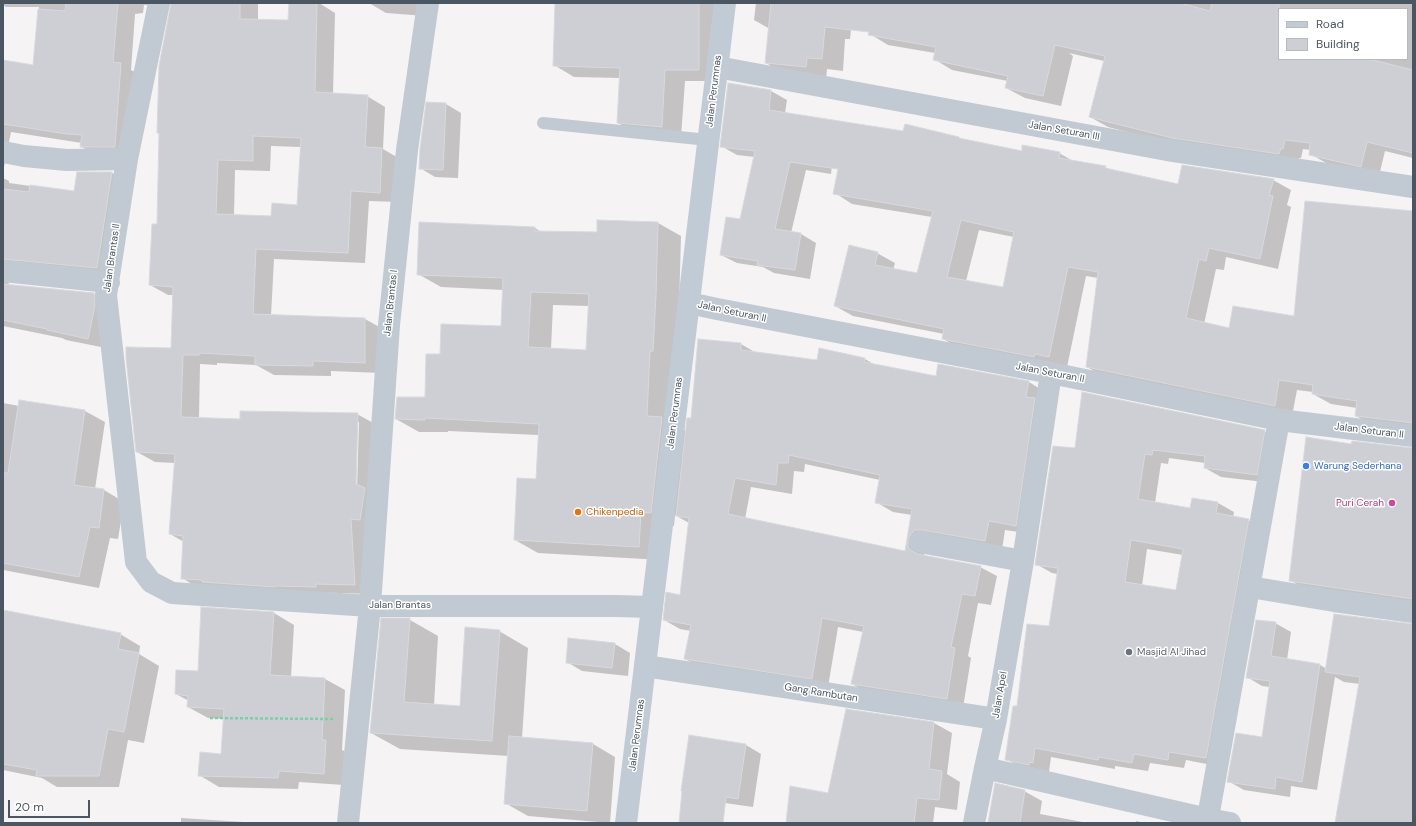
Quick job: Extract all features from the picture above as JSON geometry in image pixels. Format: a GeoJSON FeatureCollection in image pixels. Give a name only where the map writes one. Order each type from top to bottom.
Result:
{"type":"FeatureCollection","features":[{"type":"Feature","properties":{"kind":"main road","name":"Jalan Perumnas"},"geometry":{"type":"LineString","coordinates":[[626,823],[725,3]]}},
{"type":"Feature","properties":{"kind":"street","name":"Jalan Brantas II"},"geometry":{"type":"LineString","coordinates":[[151,582],[136,562],[106,295],[127,159],[160,3]]}},
{"type":"Feature","properties":{"kind":"street","name":"Jalan Brantas I"},"geometry":{"type":"LineString","coordinates":[[348,823],[370,606],[388,325],[407,150],[428,3]]}},
{"type":"Feature","properties":{"kind":"street","name":"Jalan Seturan III"},"geometry":{"type":"LineString","coordinates":[[717,67],[1167,150],[1413,187]]}},
{"type":"Feature","properties":{"kind":"street"},"geometry":{"type":"LineString","coordinates":[[3,152],[24,156],[66,160],[127,159]]}},
{"type":"Feature","properties":{"kind":"street"},"geometry":{"type":"LineString","coordinates":[[3,271],[109,282]]}},
{"type":"Feature","properties":{"kind":"street","name":"Jalan Seturan II"},"geometry":{"type":"LineString","coordinates":[[689,303],[717,310],[1051,373],[1279,420],[1413,436]]}},
{"type":"Feature","properties":{"kind":"street","name":"Jalan Apel"},"geometry":{"type":"LineString","coordinates":[[974,823],[996,719],[1051,373]]}},
{"type":"Feature","properties":{"kind":"street"},"geometry":{"type":"LineString","coordinates":[[1208,821],[1279,420]]}},
{"type":"Feature","properties":{"kind":"street"},"geometry":{"type":"LineString","coordinates":[[920,542],[1022,561]]}},
{"type":"Feature","properties":{"kind":"street","name":"Jalan Brantas"},"geometry":{"type":"LineString","coordinates":[[151,582],[172,593],[370,606],[652,607]]}},
{"type":"Feature","properties":{"kind":"street"},"geometry":{"type":"LineString","coordinates":[[1250,586],[1334,602],[1413,612]]}},
{"type":"Feature","properties":{"kind":"street","name":"Gang Rambutan"},"geometry":{"type":"LineString","coordinates":[[645,666],[996,719]]}},
{"type":"Feature","properties":{"kind":"street"},"geometry":{"type":"LineString","coordinates":[[985,768],[1208,821],[1230,823]]}},
{"type":"Feature","properties":{"kind":"lane"},"geometry":{"type":"LineString","coordinates":[[543,123],[708,140]]}},
{"type":"Feature","properties":{"kind":"path"},"geometry":{"type":"LineString","coordinates":[[210,718],[359,719]]}},
{"type":"Feature","properties":{"kind":"building"},"geometry":{"type":"Polygon","coordinates":[[[66,3],[118,3],[113,62],[121,63],[115,147],[80,147],[82,135],[3,124],[3,60],[33,65],[38,9],[65,11],[66,3]]]}},
{"type":"Feature","properties":{"kind":"building"},"geometry":{"type":"Polygon","coordinates":[[[171,3],[240,3],[240,19],[288,20],[289,3],[317,3],[315,92],[368,95],[365,147],[382,148],[380,193],[351,191],[348,253],[256,249],[253,314],[365,318],[365,363],[313,361],[313,366],[255,365],[255,356],[199,353],[199,355],[183,355],[181,417],[240,419],[240,411],[358,413],[356,484],[365,488],[360,520],[351,519],[355,585],[316,584],[316,587],[275,587],[202,582],[202,580],[181,579],[183,536],[169,534],[175,454],[136,452],[126,358],[126,347],[171,348],[173,287],[149,285],[152,224],[157,224],[159,66],[171,3]],[[253,136],[253,161],[218,160],[216,214],[271,216],[272,203],[297,205],[301,138],[253,136]]]}},
{"type":"Feature","properties":{"kind":"building"},"geometry":{"type":"Polygon","coordinates":[[[555,3],[699,3],[699,70],[665,70],[662,127],[617,123],[620,68],[553,66],[555,3]]]}},
{"type":"Feature","properties":{"kind":"building"},"geometry":{"type":"Polygon","coordinates":[[[771,3],[1180,3],[1210,11],[1212,3],[1279,3],[1278,60],[1373,60],[1413,70],[1413,153],[1367,142],[1361,167],[1309,155],[1310,143],[1285,140],[1283,149],[1281,148],[1279,154],[1172,138],[1089,117],[1105,56],[1055,45],[1043,96],[1005,88],[1008,76],[933,60],[936,47],[868,35],[869,32],[825,27],[822,59],[807,58],[806,67],[765,63],[771,3]]]}},
{"type":"Feature","properties":{"kind":"building"},"geometry":{"type":"Polygon","coordinates":[[[728,83],[771,90],[769,110],[903,131],[905,124],[959,138],[1022,151],[1022,145],[1060,152],[1059,158],[1106,166],[1105,168],[1178,184],[1182,165],[1274,179],[1269,195],[1273,196],[1260,259],[1209,248],[1206,261],[1199,259],[1186,318],[1229,328],[1233,306],[1294,316],[1305,201],[1413,211],[1413,423],[1355,416],[1357,401],[1312,394],[1313,385],[1279,380],[1275,406],[1086,367],[1098,272],[1068,267],[1049,357],[1035,354],[1034,357],[942,339],[944,329],[834,306],[849,245],[878,252],[875,265],[917,273],[933,211],[833,194],[838,169],[790,162],[775,229],[801,233],[795,270],[757,265],[758,261],[720,255],[726,217],[740,219],[755,151],[720,147],[728,83]],[[961,220],[947,277],[1003,287],[1014,232],[961,220]]]}},
{"type":"Feature","properties":{"kind":"building"},"geometry":{"type":"Polygon","coordinates":[[[426,102],[446,103],[443,170],[419,169],[426,102]]]}},
{"type":"Feature","properties":{"kind":"building"},"geometry":{"type":"Polygon","coordinates":[[[77,172],[112,172],[97,268],[3,259],[3,189],[29,192],[30,185],[74,191],[77,172]]]}},
{"type":"Feature","properties":{"kind":"building"},"geometry":{"type":"Polygon","coordinates":[[[597,220],[658,222],[653,351],[650,351],[647,416],[662,417],[651,513],[641,512],[639,547],[514,540],[517,478],[536,479],[539,424],[425,418],[425,420],[395,419],[397,397],[425,397],[426,354],[440,354],[441,324],[501,326],[503,278],[417,275],[419,222],[535,227],[535,231],[597,232],[597,220]],[[531,292],[528,347],[586,350],[589,294],[531,292]]]}},
{"type":"Feature","properties":{"kind":"building"},"geometry":{"type":"Polygon","coordinates":[[[3,284],[94,293],[95,306],[88,339],[3,320],[3,284]]]}},
{"type":"Feature","properties":{"kind":"building"},"geometry":{"type":"Polygon","coordinates":[[[698,339],[741,343],[741,350],[817,360],[819,348],[865,358],[864,362],[936,376],[938,364],[1029,381],[1026,397],[1035,398],[1016,526],[989,521],[985,541],[922,530],[915,530],[908,539],[908,547],[917,554],[981,566],[975,596],[962,594],[951,647],[955,648],[947,699],[851,684],[864,626],[822,618],[812,679],[684,659],[691,625],[663,620],[666,592],[680,595],[689,518],[676,516],[687,418],[691,418],[698,339]],[[789,455],[788,463],[778,463],[776,485],[735,478],[728,514],[905,551],[912,509],[875,503],[880,475],[789,455]]]}},
{"type":"Feature","properties":{"kind":"building"},"geometry":{"type":"Polygon","coordinates":[[[1082,392],[1265,430],[1257,475],[1204,468],[1205,456],[1153,450],[1152,455],[1145,454],[1138,499],[1190,508],[1192,498],[1218,502],[1216,513],[1249,519],[1206,758],[1169,752],[1168,760],[1134,754],[1132,763],[1099,757],[1098,760],[1035,748],[1033,763],[1029,762],[1029,765],[1005,760],[1013,706],[1017,706],[1027,624],[1049,626],[1058,568],[1035,565],[1053,446],[1075,448],[1082,392]],[[1131,540],[1125,582],[1176,590],[1183,549],[1131,540]]]}},
{"type":"Feature","properties":{"kind":"building"},"geometry":{"type":"Polygon","coordinates":[[[19,400],[85,410],[74,485],[104,489],[99,528],[90,527],[79,577],[3,563],[3,473],[8,473],[19,400]]]}},
{"type":"Feature","properties":{"kind":"building"},"geometry":{"type":"Polygon","coordinates":[[[1306,437],[1351,444],[1352,441],[1413,448],[1413,599],[1289,581],[1306,437]]]}},
{"type":"Feature","properties":{"kind":"building"},"geometry":{"type":"Polygon","coordinates":[[[201,607],[274,612],[270,675],[325,678],[322,740],[326,740],[324,774],[279,771],[278,778],[198,776],[200,752],[221,754],[224,709],[187,707],[188,696],[175,694],[176,670],[198,671],[201,607]]]}},
{"type":"Feature","properties":{"kind":"building"},"geometry":{"type":"Polygon","coordinates":[[[3,610],[121,633],[118,649],[139,653],[124,732],[108,729],[99,776],[36,776],[37,770],[3,764],[3,610]]]}},
{"type":"Feature","properties":{"kind":"building"},"geometry":{"type":"Polygon","coordinates":[[[1334,614],[1413,624],[1413,823],[1335,823],[1360,677],[1325,672],[1334,614]]]}},
{"type":"Feature","properties":{"kind":"building"},"geometry":{"type":"Polygon","coordinates":[[[381,618],[410,618],[404,702],[460,706],[465,627],[500,630],[492,741],[370,733],[381,618]]]}},
{"type":"Feature","properties":{"kind":"building"},"geometry":{"type":"Polygon","coordinates":[[[1256,620],[1276,622],[1271,656],[1320,664],[1302,782],[1276,777],[1275,789],[1227,782],[1236,733],[1262,737],[1270,681],[1246,678],[1256,620]]]}},
{"type":"Feature","properties":{"kind":"building"},"geometry":{"type":"Polygon","coordinates":[[[568,638],[615,643],[612,668],[566,663],[568,638]]]}},
{"type":"Feature","properties":{"kind":"building"},"geometry":{"type":"Polygon","coordinates":[[[846,709],[934,722],[929,769],[942,771],[939,800],[917,798],[914,823],[786,823],[790,786],[828,793],[846,709]]]}},
{"type":"Feature","properties":{"kind":"building"},"geometry":{"type":"Polygon","coordinates":[[[689,735],[746,744],[738,799],[726,797],[723,823],[679,823],[681,791],[689,735]]]}},
{"type":"Feature","properties":{"kind":"building"},"geometry":{"type":"Polygon","coordinates":[[[509,736],[593,743],[587,811],[504,804],[509,736]]]}},
{"type":"Feature","properties":{"kind":"building"},"geometry":{"type":"Polygon","coordinates":[[[995,783],[1025,790],[1020,823],[988,823],[995,783]]]}},
{"type":"Feature","properties":{"kind":"place","name":"Warung Sederhana"},"geometry":{"type":"Point","coordinates":[1306,466]}},
{"type":"Feature","properties":{"kind":"place","name":"Puri Cerah"},"geometry":{"type":"Point","coordinates":[1392,503]}},
{"type":"Feature","properties":{"kind":"place","name":"Chikenpedia"},"geometry":{"type":"Point","coordinates":[578,512]}},
{"type":"Feature","properties":{"kind":"place","name":"Masjid Al Jihad"},"geometry":{"type":"Point","coordinates":[1129,652]}}]}
